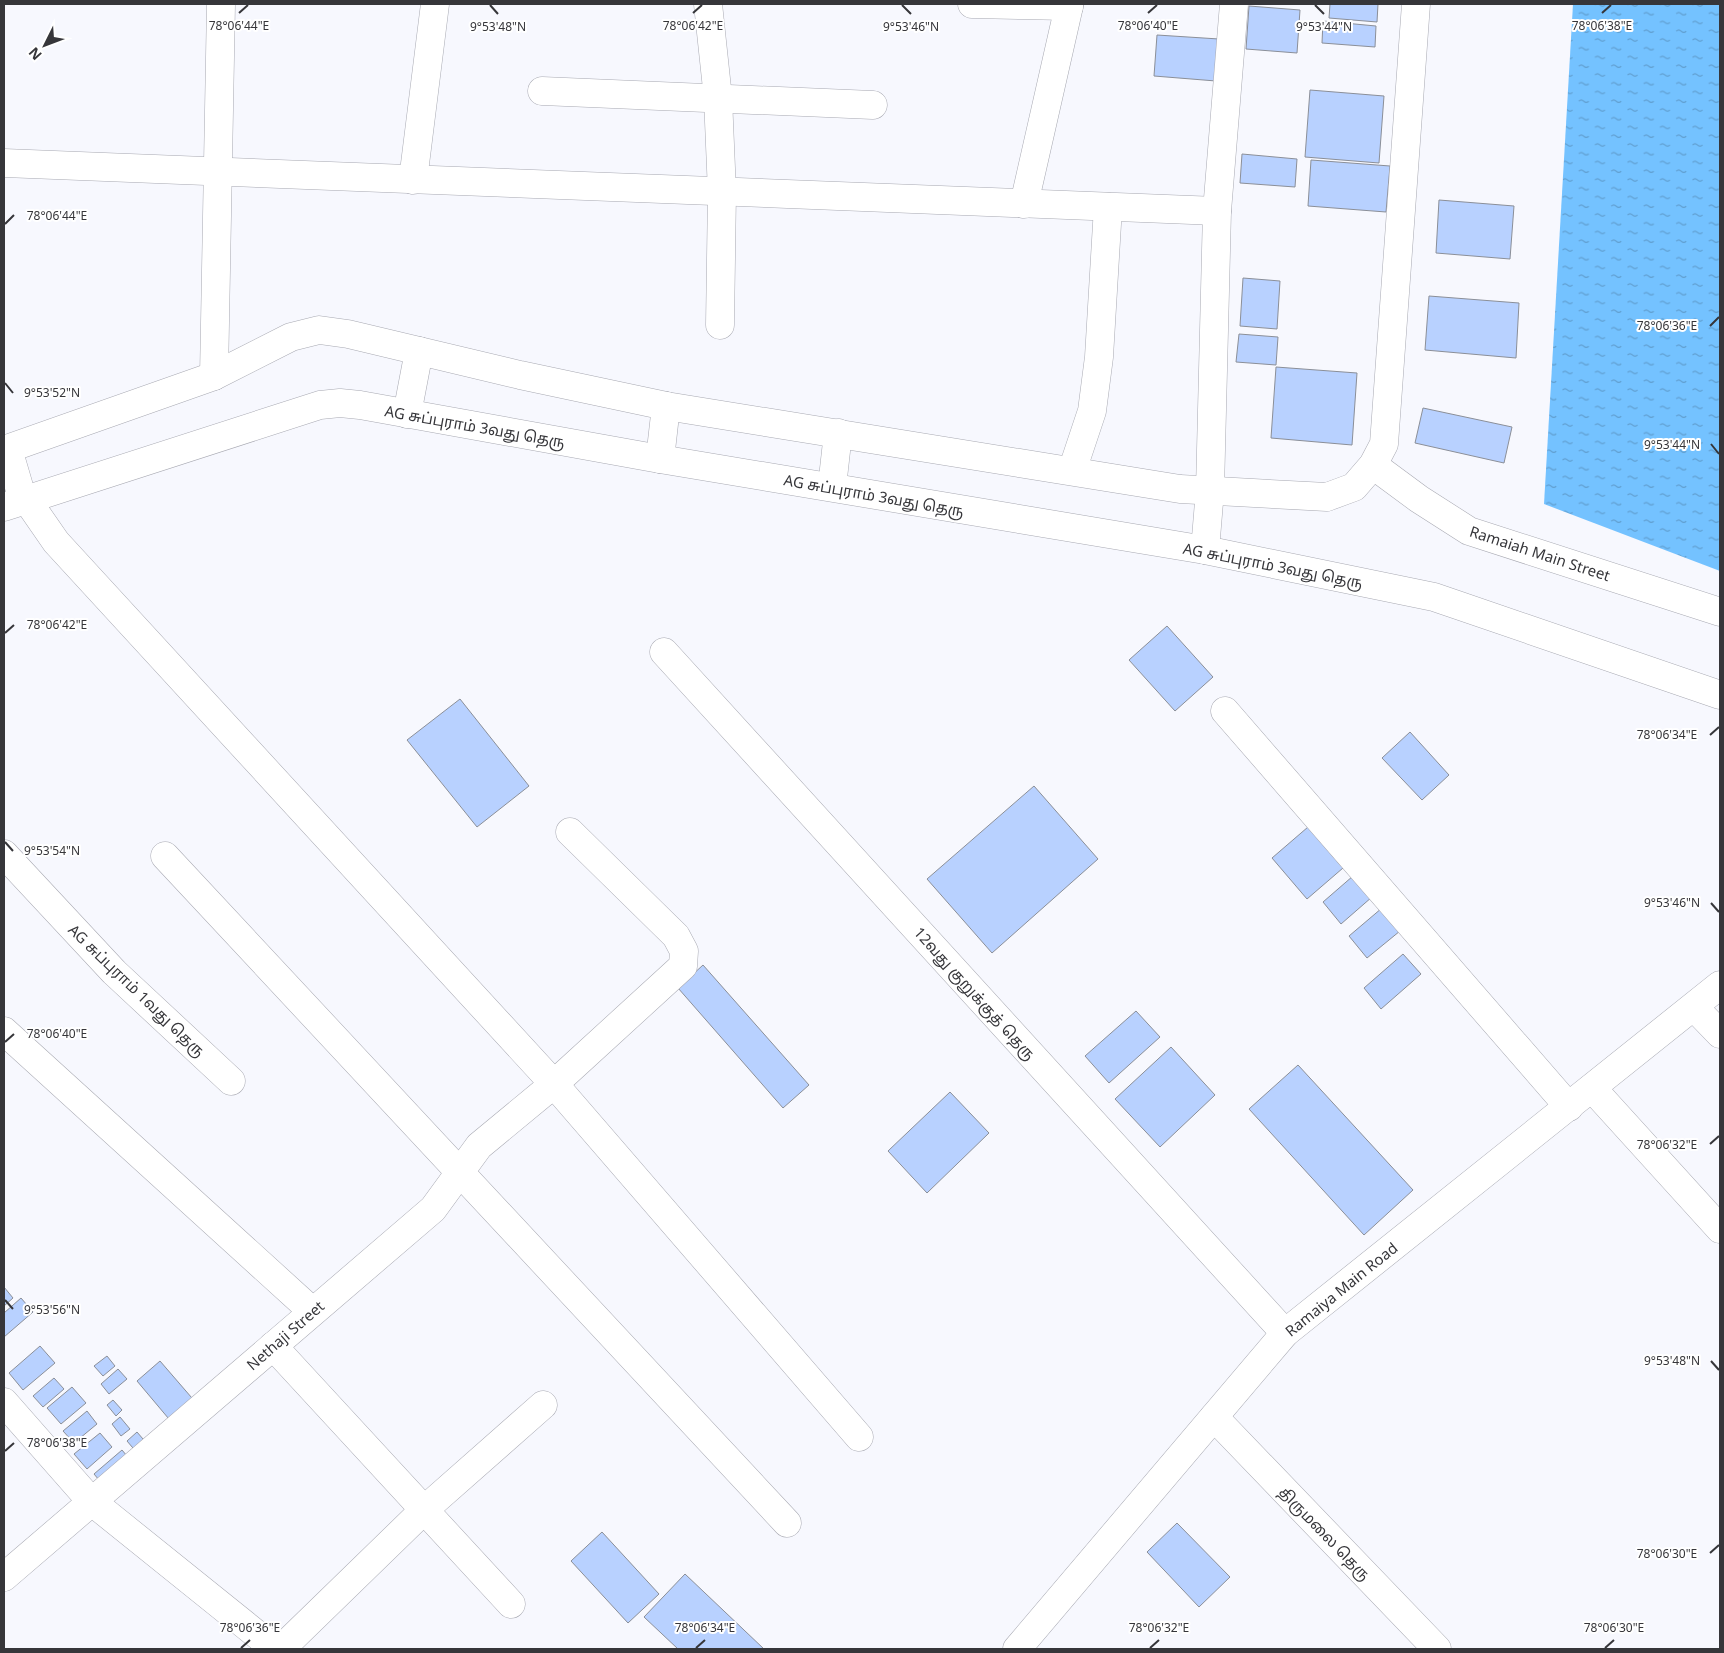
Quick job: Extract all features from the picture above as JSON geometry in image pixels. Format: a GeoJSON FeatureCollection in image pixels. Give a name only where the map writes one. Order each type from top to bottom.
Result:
{"type":"FeatureCollection","features":[{"type":"Feature","properties":{"kind":"street"},"geometry":{"type":"LineString","coordinates":[[214,376],[220,4]]}},
{"type":"Feature","properties":{"kind":"street"},"geometry":{"type":"LineString","coordinates":[[413,180],[435,4]]}},
{"type":"Feature","properties":{"kind":"street"},"geometry":{"type":"LineString","coordinates":[[708,4],[718,98],[722,192],[720,325]]}},
{"type":"Feature","properties":{"kind":"street"},"geometry":{"type":"LineString","coordinates":[[972,4],[1069,5],[1024,204]]}},
{"type":"Feature","properties":{"kind":"street"},"geometry":{"type":"LineString","coordinates":[[1207,522],[1217,211],[1234,4]]}},
{"type":"Feature","properties":{"kind":"street"},"geometry":{"type":"LineString","coordinates":[[1207,522],[1327,497],[1354,487],[1373,466],[1384,444],[1416,4]]}},
{"type":"Feature","properties":{"kind":"street"},"geometry":{"type":"LineString","coordinates":[[542,91],[873,105]]}},
{"type":"Feature","properties":{"kind":"street"},"geometry":{"type":"LineString","coordinates":[[4,164],[1217,211]]}},
{"type":"Feature","properties":{"kind":"street"},"geometry":{"type":"LineString","coordinates":[[1072,471],[1092,412],[1100,357],[1108,207]]}},
{"type":"Feature","properties":{"kind":"street"},"geometry":{"type":"LineString","coordinates":[[859,1437],[554,1084],[16,499],[8,454],[214,376],[291,337],[319,330],[348,334],[413,385],[663,436],[835,463],[1072,471],[1180,488],[1207,522]]}},
{"type":"Feature","properties":{"kind":"street","name":"AG சுப்புராம் 3வது தெரு"},"geometry":{"type":"LineString","coordinates":[[16,499],[320,406],[413,385],[663,436],[1207,522],[1720,695]]}},
{"type":"Feature","properties":{"kind":"street","name":"Ramaiah Main Street"},"geometry":{"type":"LineString","coordinates":[[1373,466],[1419,499],[1469,531],[1720,612]]}},
{"type":"Feature","properties":{"kind":"street","name":"12வது குறுக்குத் தெரு"},"geometry":{"type":"LineString","coordinates":[[664,652],[1285,1333]]}},
{"type":"Feature","properties":{"kind":"street"},"geometry":{"type":"LineString","coordinates":[[1225,711],[1568,1107]]}},
{"type":"Feature","properties":{"kind":"street","name":"Nethaji Street"},"geometry":{"type":"LineString","coordinates":[[4,1577],[90,1501],[433,1209],[479,1146],[554,1084],[683,966],[684,951],[676,936],[570,832]]}},
{"type":"Feature","properties":{"kind":"street","name":"AG சுப்புராம் 1வது தெரு"},"geometry":{"type":"LineString","coordinates":[[4,854],[114,972],[231,1081]]}},
{"type":"Feature","properties":{"kind":"street"},"geometry":{"type":"LineString","coordinates":[[165,856],[787,1523]]}},
{"type":"Feature","properties":{"kind":"street","name":"Ramaiya Main Road"},"geometry":{"type":"LineString","coordinates":[[1017,1649],[1285,1333],[1720,986]]}},
{"type":"Feature","properties":{"kind":"street"},"geometry":{"type":"LineString","coordinates":[[1694,1007],[1720,1034]]}},
{"type":"Feature","properties":{"kind":"street"},"geometry":{"type":"LineString","coordinates":[[4,1031],[312,1311]]}},
{"type":"Feature","properties":{"kind":"street"},"geometry":{"type":"LineString","coordinates":[[1592,1088],[1720,1229]]}},
{"type":"Feature","properties":{"kind":"street"},"geometry":{"type":"LineString","coordinates":[[272,1346],[511,1604]]}},
{"type":"Feature","properties":{"kind":"street"},"geometry":{"type":"LineString","coordinates":[[4,1402],[90,1501],[275,1649]]}},
{"type":"Feature","properties":{"kind":"street"},"geometry":{"type":"LineString","coordinates":[[281,1649],[424,1510],[543,1405]]}},
{"type":"Feature","properties":{"kind":"street","name":"திருமலை தெரு"},"geometry":{"type":"LineString","coordinates":[[1214,1418],[1437,1649]]}},
{"type":"Feature","properties":{"kind":"water"},"geometry":{"type":"Polygon","coordinates":[[[1573,4],[1720,4],[1720,571],[1544,504],[1573,4]]]}},
{"type":"Feature","properties":{"kind":"building"},"geometry":{"type":"Polygon","coordinates":[[[1330,4],[1378,4],[1377,22],[1329,18],[1330,4]]]}},
{"type":"Feature","properties":{"kind":"building"},"geometry":{"type":"Polygon","coordinates":[[[1249,6],[1300,10],[1297,53],[1246,49],[1249,6]]]}},
{"type":"Feature","properties":{"kind":"building"},"geometry":{"type":"Polygon","coordinates":[[[1323,21],[1376,26],[1375,47],[1322,43],[1323,21]]]}},
{"type":"Feature","properties":{"kind":"building"},"geometry":{"type":"Polygon","coordinates":[[[1157,35],[1219,39],[1216,81],[1154,76],[1157,35]]]}},
{"type":"Feature","properties":{"kind":"building"},"geometry":{"type":"Polygon","coordinates":[[[1310,90],[1384,96],[1379,163],[1305,157],[1310,90]]]}},
{"type":"Feature","properties":{"kind":"building"},"geometry":{"type":"Polygon","coordinates":[[[1242,154],[1297,159],[1295,187],[1240,183],[1242,154]]]}},
{"type":"Feature","properties":{"kind":"building"},"geometry":{"type":"Polygon","coordinates":[[[1311,160],[1390,166],[1386,212],[1308,206],[1311,160]]]}},
{"type":"Feature","properties":{"kind":"building"},"geometry":{"type":"Polygon","coordinates":[[[1439,200],[1514,206],[1510,259],[1436,253],[1439,200]]]}},
{"type":"Feature","properties":{"kind":"building"},"geometry":{"type":"Polygon","coordinates":[[[1243,278],[1280,281],[1277,329],[1240,326],[1243,278]]]}},
{"type":"Feature","properties":{"kind":"building"},"geometry":{"type":"Polygon","coordinates":[[[1429,296],[1519,303],[1516,358],[1425,350],[1429,296]]]}},
{"type":"Feature","properties":{"kind":"building"},"geometry":{"type":"Polygon","coordinates":[[[1239,334],[1278,337],[1276,365],[1236,362],[1239,334]]]}},
{"type":"Feature","properties":{"kind":"building"},"geometry":{"type":"Polygon","coordinates":[[[1276,367],[1357,373],[1352,445],[1271,438],[1276,367]]]}},
{"type":"Feature","properties":{"kind":"building"},"geometry":{"type":"Polygon","coordinates":[[[1423,408],[1512,427],[1504,463],[1415,443],[1423,408]]]}},
{"type":"Feature","properties":{"kind":"building"},"geometry":{"type":"Polygon","coordinates":[[[1167,626],[1213,677],[1175,711],[1129,660],[1167,626]]]}},
{"type":"Feature","properties":{"kind":"building"},"geometry":{"type":"Polygon","coordinates":[[[460,699],[529,786],[477,827],[407,740],[460,699]]]}},
{"type":"Feature","properties":{"kind":"building"},"geometry":{"type":"Polygon","coordinates":[[[1410,732],[1449,775],[1422,800],[1382,758],[1410,732]]]}},
{"type":"Feature","properties":{"kind":"building"},"geometry":{"type":"Polygon","coordinates":[[[1034,786],[1098,859],[992,953],[927,879],[1034,786]]]}},
{"type":"Feature","properties":{"kind":"building"},"geometry":{"type":"Polygon","coordinates":[[[1308,827],[1343,868],[1307,899],[1272,858],[1308,827]]]}},
{"type":"Feature","properties":{"kind":"building"},"geometry":{"type":"Polygon","coordinates":[[[1353,876],[1372,897],[1341,924],[1323,902],[1353,876]]]}},
{"type":"Feature","properties":{"kind":"building"},"geometry":{"type":"Polygon","coordinates":[[[1382,908],[1400,931],[1367,958],[1349,936],[1382,908]]]}},
{"type":"Feature","properties":{"kind":"building"},"geometry":{"type":"Polygon","coordinates":[[[1403,954],[1421,974],[1381,1009],[1364,988],[1403,954]]]}},
{"type":"Feature","properties":{"kind":"building"},"geometry":{"type":"Polygon","coordinates":[[[703,965],[809,1085],[783,1108],[678,988],[703,965]]]}},
{"type":"Feature","properties":{"kind":"building"},"geometry":{"type":"Polygon","coordinates":[[[1136,1011],[1160,1037],[1109,1083],[1085,1056],[1136,1011]]]}},
{"type":"Feature","properties":{"kind":"building"},"geometry":{"type":"Polygon","coordinates":[[[1171,1047],[1215,1095],[1160,1147],[1115,1099],[1171,1047]]]}},
{"type":"Feature","properties":{"kind":"building"},"geometry":{"type":"Polygon","coordinates":[[[1298,1065],[1413,1190],[1364,1235],[1249,1109],[1298,1065]]]}},
{"type":"Feature","properties":{"kind":"building"},"geometry":{"type":"Polygon","coordinates":[[[950,1092],[989,1133],[927,1193],[888,1151],[950,1092]]]}},
{"type":"Feature","properties":{"kind":"building"},"geometry":{"type":"Polygon","coordinates":[[[4,1287],[13,1298],[4,1306],[4,1287]]]}},
{"type":"Feature","properties":{"kind":"building"},"geometry":{"type":"Polygon","coordinates":[[[21,1298],[33,1312],[4,1337],[4,1313],[21,1298]]]}},
{"type":"Feature","properties":{"kind":"building"},"geometry":{"type":"Polygon","coordinates":[[[40,1346],[55,1363],[23,1390],[9,1373],[40,1346]]]}},
{"type":"Feature","properties":{"kind":"building"},"geometry":{"type":"Polygon","coordinates":[[[107,1356],[115,1366],[103,1376],[94,1366],[107,1356]]]}},
{"type":"Feature","properties":{"kind":"building"},"geometry":{"type":"Polygon","coordinates":[[[160,1361],[198,1405],[174,1425],[137,1381],[160,1361]]]}},
{"type":"Feature","properties":{"kind":"building"},"geometry":{"type":"Polygon","coordinates":[[[118,1369],[127,1379],[109,1394],[101,1384],[118,1369]]]}},
{"type":"Feature","properties":{"kind":"building"},"geometry":{"type":"Polygon","coordinates":[[[54,1378],[64,1389],[43,1407],[33,1396],[54,1378]]]}},
{"type":"Feature","properties":{"kind":"building"},"geometry":{"type":"Polygon","coordinates":[[[72,1387],[86,1403],[61,1424],[47,1408],[72,1387]]]}},
{"type":"Feature","properties":{"kind":"building"},"geometry":{"type":"Polygon","coordinates":[[[113,1400],[122,1410],[116,1416],[107,1405],[113,1400]]]}},
{"type":"Feature","properties":{"kind":"building"},"geometry":{"type":"Polygon","coordinates":[[[87,1411],[97,1424],[74,1443],[63,1431],[87,1411]]]}},
{"type":"Feature","properties":{"kind":"building"},"geometry":{"type":"Polygon","coordinates":[[[120,1417],[130,1429],[121,1436],[112,1424],[120,1417]]]}},
{"type":"Feature","properties":{"kind":"building"},"geometry":{"type":"Polygon","coordinates":[[[137,1432],[149,1446],[138,1454],[127,1441],[137,1432]]]}},
{"type":"Feature","properties":{"kind":"building"},"geometry":{"type":"Polygon","coordinates":[[[100,1433],[112,1447],[87,1469],[74,1454],[100,1433]]]}},
{"type":"Feature","properties":{"kind":"building"},"geometry":{"type":"Polygon","coordinates":[[[122,1450],[132,1462],[104,1486],[94,1474],[122,1450]]]}},
{"type":"Feature","properties":{"kind":"building"},"geometry":{"type":"Polygon","coordinates":[[[1177,1523],[1230,1577],[1199,1607],[1147,1552],[1177,1523]]]}},
{"type":"Feature","properties":{"kind":"building"},"geometry":{"type":"Polygon","coordinates":[[[602,1532],[659,1594],[628,1623],[571,1561],[602,1532]]]}},
{"type":"Feature","properties":{"kind":"building"},"geometry":{"type":"Polygon","coordinates":[[[685,1574],[764,1649],[678,1649],[644,1617],[685,1574]]]}}]}
